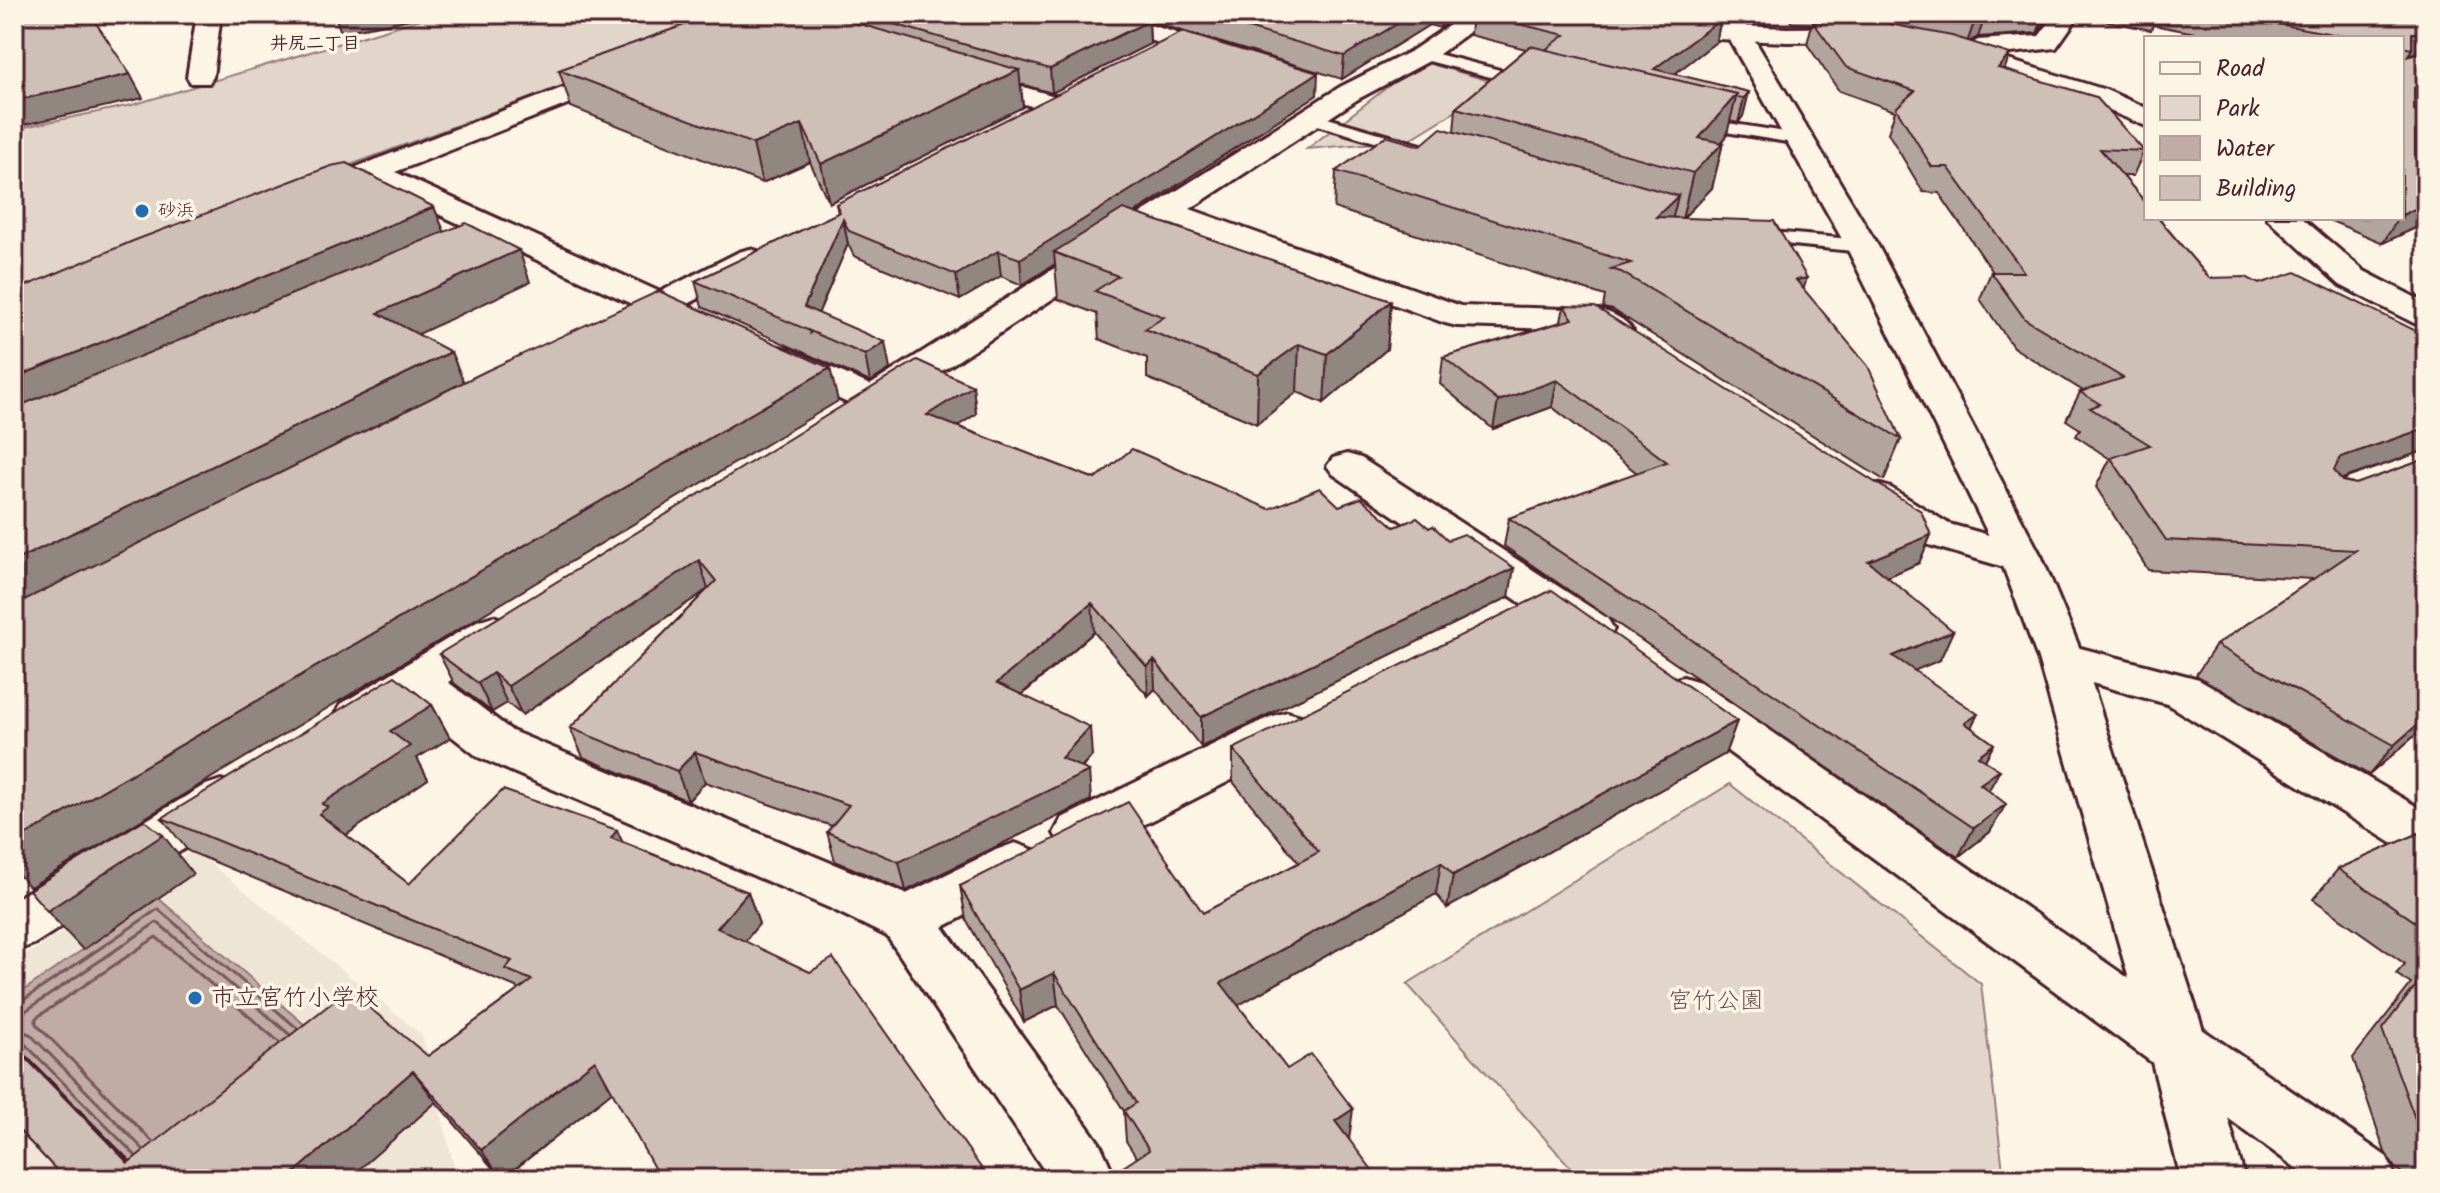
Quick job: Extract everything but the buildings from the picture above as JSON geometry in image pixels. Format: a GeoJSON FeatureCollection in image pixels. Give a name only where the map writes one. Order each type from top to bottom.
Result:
{"type":"FeatureCollection","features":[{"type":"Feature","properties":{"kind":"street"},"geometry":{"type":"LineString","coordinates":[[200,77],[209,14]]}},
{"type":"Feature","properties":{"kind":"street"},"geometry":{"type":"LineString","coordinates":[[1088,14],[1250,63]]}},
{"type":"Feature","properties":{"kind":"street"},"geometry":{"type":"LineString","coordinates":[[832,425],[1166,211],[1326,98],[1422,55],[1482,14]]}},
{"type":"Feature","properties":{"kind":"street"},"geometry":{"type":"LineString","coordinates":[[1597,14],[1669,30],[1733,24],[1862,33],[1891,38]]}},
{"type":"Feature","properties":{"kind":"street"},"geometry":{"type":"LineString","coordinates":[[1950,49],[2047,43],[2068,14]]}},
{"type":"Feature","properties":{"kind":"street"},"geometry":{"type":"LineString","coordinates":[[1733,24],[1862,246],[2021,558],[2061,659],[2178,1046],[2213,1179]]}},
{"type":"Feature","properties":{"kind":"street"},"geometry":{"type":"LineString","coordinates":[[1138,63],[1179,42]]}},
{"type":"Feature","properties":{"kind":"street"},"geometry":{"type":"LineString","coordinates":[[1921,44],[1950,49],[2097,96],[2144,117]]}},
{"type":"Feature","properties":{"kind":"street"},"geometry":{"type":"LineString","coordinates":[[280,207],[649,63]]}},
{"type":"Feature","properties":{"kind":"street"},"geometry":{"type":"LineString","coordinates":[[935,69],[1069,98],[1013,126]]}},
{"type":"Feature","properties":{"kind":"street"},"geometry":{"type":"LineString","coordinates":[[369,171],[703,324]]}},
{"type":"Feature","properties":{"kind":"street"},"geometry":{"type":"LineString","coordinates":[[1166,211],[1457,316],[1599,320],[1640,346]]}},
{"type":"Feature","properties":{"kind":"street"},"geometry":{"type":"LineString","coordinates":[[2293,220],[2352,278],[2426,316]]}},
{"type":"Feature","properties":{"kind":"street"},"geometry":{"type":"LineString","coordinates":[[455,250],[499,231]]}},
{"type":"Feature","properties":{"kind":"street"},"geometry":{"type":"LineString","coordinates":[[590,340],[773,247]]}},
{"type":"Feature","properties":{"kind":"street"},"geometry":{"type":"LineString","coordinates":[[745,343],[872,400]]}},
{"type":"Feature","properties":{"kind":"street"},"geometry":{"type":"LineString","coordinates":[[1347,466],[1549,599],[2364,1179]]}},
{"type":"Feature","properties":{"kind":"street"},"geometry":{"type":"LineString","coordinates":[[1854,482],[1934,533],[2021,558]]}},
{"type":"Feature","properties":{"kind":"street"},"geometry":{"type":"LineString","coordinates":[[1506,620],[1549,599]]}},
{"type":"Feature","properties":{"kind":"street"},"geometry":{"type":"LineString","coordinates":[[334,731],[522,615]]}},
{"type":"Feature","properties":{"kind":"street"},"geometry":{"type":"LineString","coordinates":[[2061,659],[2182,691],[2426,838]]}},
{"type":"Feature","properties":{"kind":"street"},"geometry":{"type":"LineString","coordinates":[[414,681],[495,744],[851,893],[906,920],[1082,1172]]}},
{"type":"Feature","properties":{"kind":"street"},"geometry":{"type":"LineString","coordinates":[[906,920],[1320,713]]}},
{"type":"Feature","properties":{"kind":"street"},"geometry":{"type":"LineString","coordinates":[[14,928],[254,780]]}},
{"type":"Feature","properties":{"kind":"lane"},"geometry":{"type":"LineString","coordinates":[[1422,55],[1544,86]]}},
{"type":"Feature","properties":{"kind":"lane"},"geometry":{"type":"LineString","coordinates":[[1326,98],[1428,153]]}},
{"type":"Feature","properties":{"kind":"lane"},"geometry":{"type":"LineString","coordinates":[[1682,120],[1799,139]]}},
{"type":"Feature","properties":{"kind":"lane"},"geometry":{"type":"LineString","coordinates":[[1738,235],[1862,246]]}},
{"type":"Feature","properties":{"kind":"shaded area","name":"市立宮竹小学校"},"geometry":{"type":"Polygon","coordinates":[[[194,850],[422,1035],[457,1179],[14,1179],[14,962],[194,850]]]}},
{"type":"Feature","properties":{"kind":"green space","name":"砂浜"},"geometry":{"type":"Polygon","coordinates":[[[450,14],[725,14],[715,29],[149,240],[14,297],[14,129],[132,105],[421,19],[450,14]]]}},
{"type":"Feature","properties":{"kind":"green space"},"geometry":{"type":"Polygon","coordinates":[[[1421,61],[1500,84],[1409,140],[1307,149],[1421,61]]]}},
{"type":"Feature","properties":{"kind":"green space","name":"宮竹公園"},"geometry":{"type":"Polygon","coordinates":[[[1730,784],[1981,984],[2004,1179],[1581,1179],[1407,984],[1730,784]]]}},
{"type":"Feature","properties":{"kind":"water"},"geometry":{"type":"Polygon","coordinates":[[[158,898],[335,1051],[147,1179],[14,1044],[14,997],[158,898]]]}},
{"type":"Feature","properties":{"kind":"place","name":"砂浜"},"geometry":{"type":"Point","coordinates":[142,211]}},
{"type":"Feature","properties":{"kind":"place","name":"市立宮竹小学校"},"geometry":{"type":"Point","coordinates":[195,998]}},
{"type":"Feature","properties":{"kind":"district","name":"井尻二丁目"},"geometry":{"type":"Point","coordinates":[315,44]}}]}
